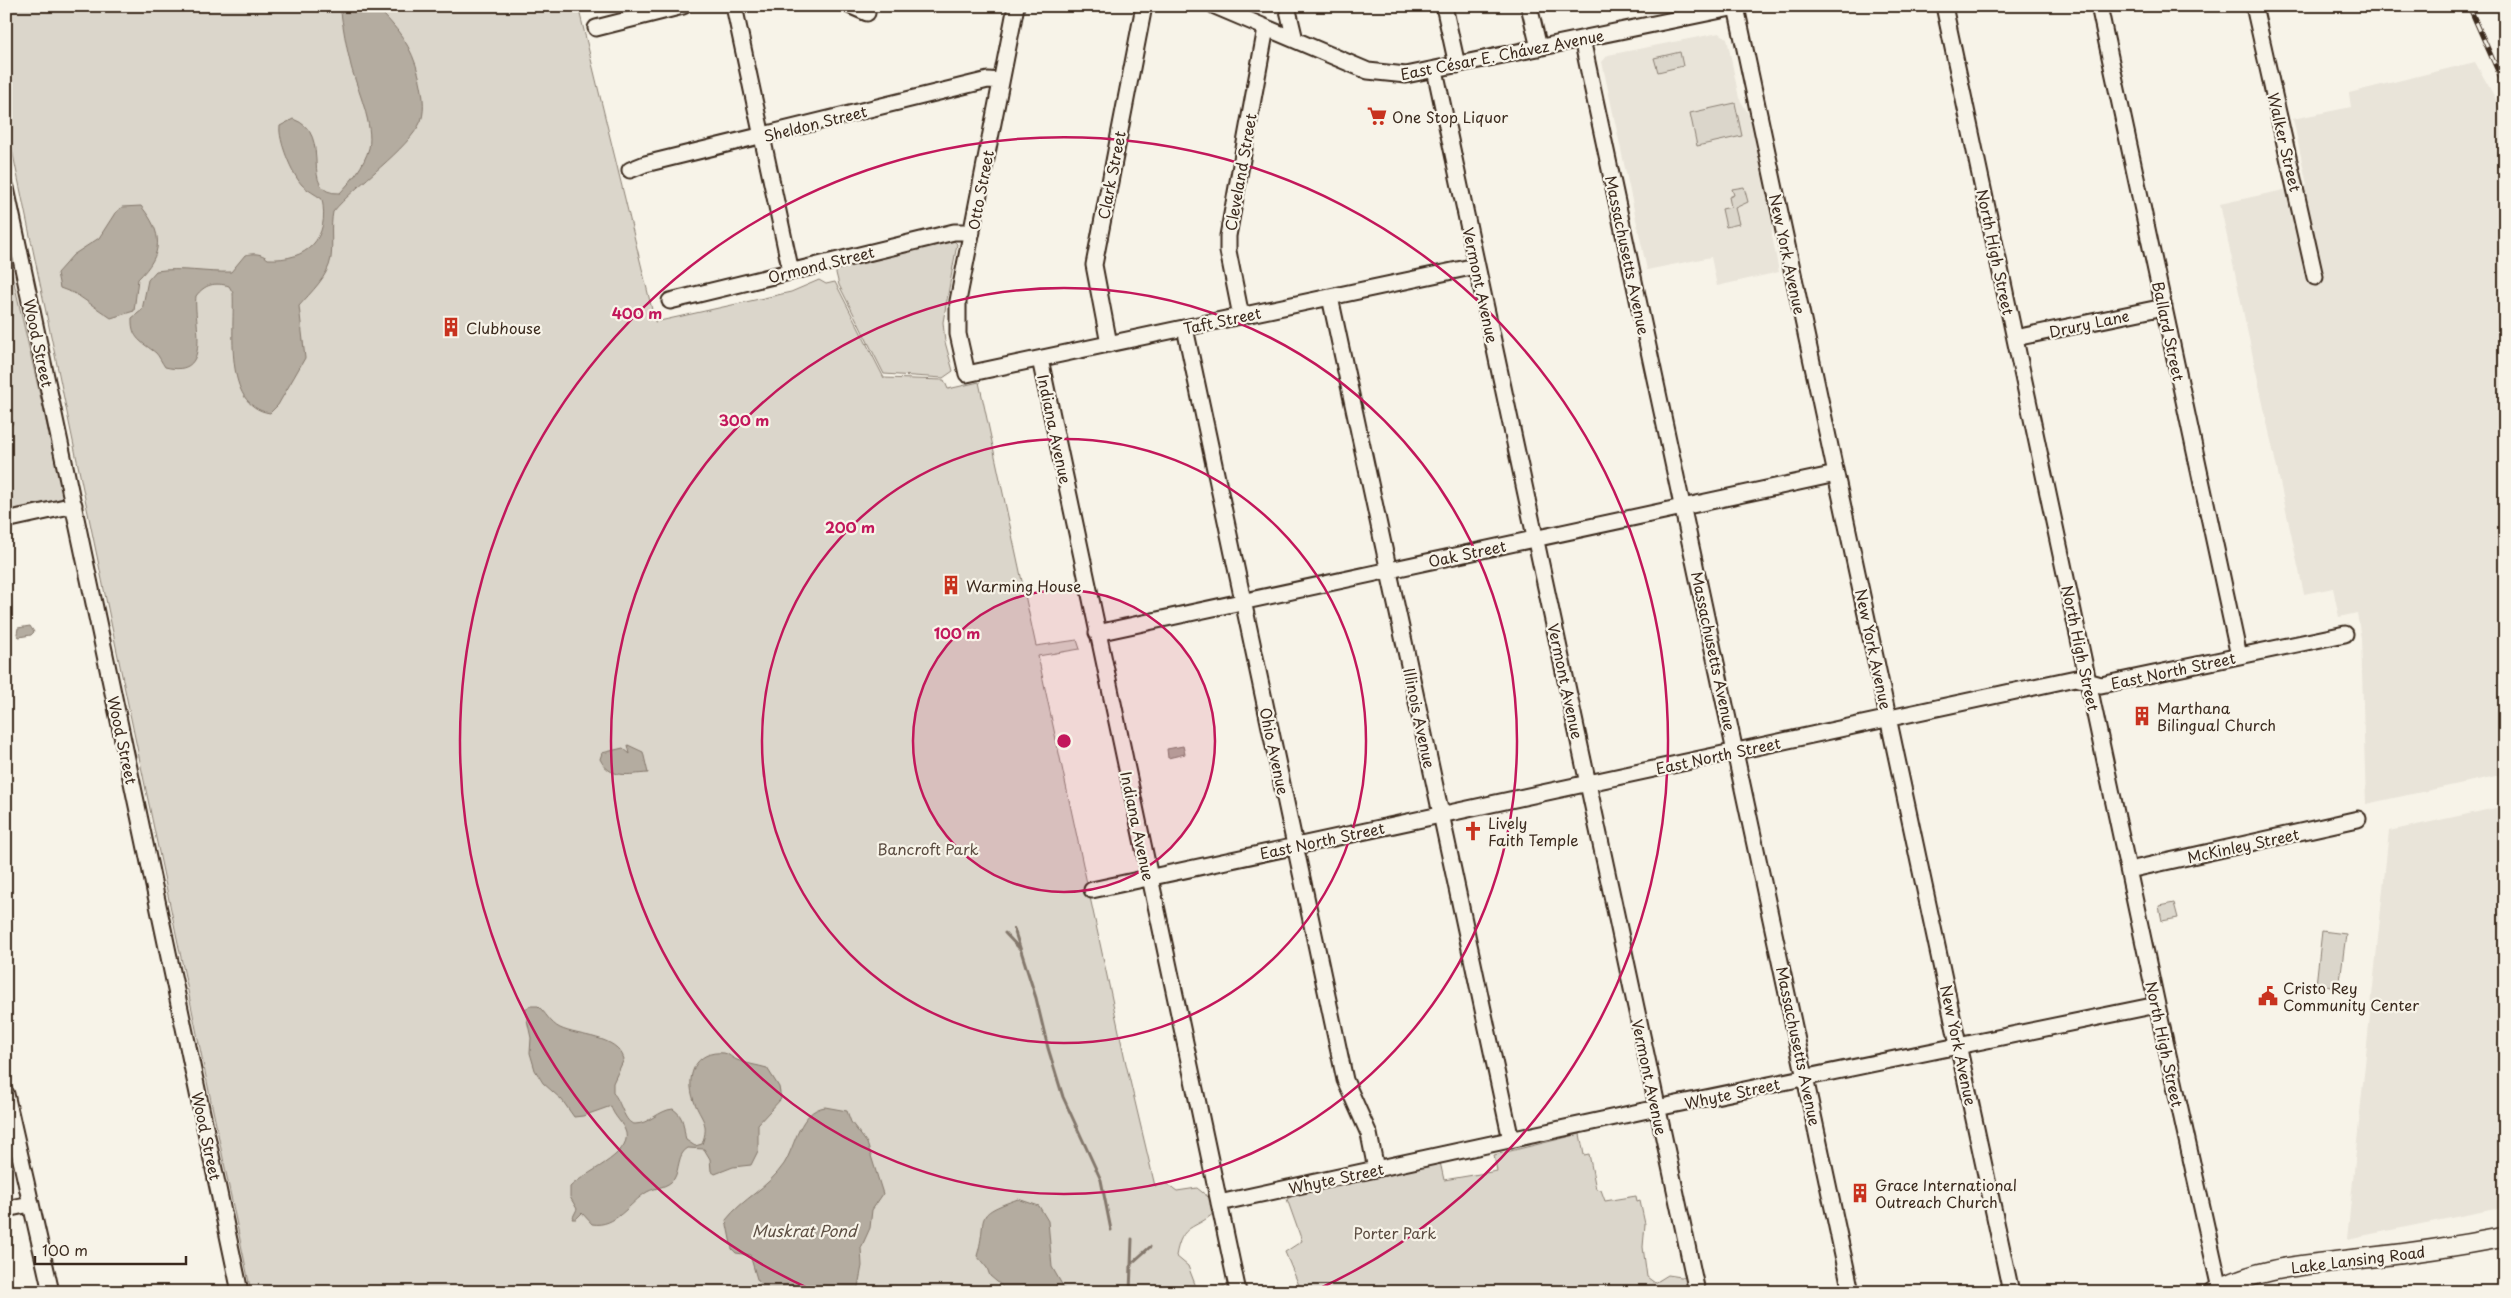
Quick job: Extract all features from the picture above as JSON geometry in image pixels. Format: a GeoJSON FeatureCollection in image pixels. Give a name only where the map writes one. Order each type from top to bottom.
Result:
{"type":"FeatureCollection","features":[{"type":"Feature","properties":{"kind":"main road","name":"Lake Lansing Road"},"geometry":{"type":"LineString","coordinates":[[2217,1290],[2244,1278],[2274,1269],[2412,1252],[2505,1237]]}},
{"type":"Feature","properties":{"kind":"street"},"geometry":{"type":"LineString","coordinates":[[596,28],[683,6]]}},
{"type":"Feature","properties":{"kind":"street"},"geometry":{"type":"LineString","coordinates":[[734,6],[792,272]]}},
{"type":"Feature","properties":{"kind":"street"},"geometry":{"type":"LineString","coordinates":[[851,6],[867,13]]}},
{"type":"Feature","properties":{"kind":"street","name":"Otto Street"},"geometry":{"type":"LineString","coordinates":[[967,374],[960,350],[956,318],[1016,6]]}},
{"type":"Feature","properties":{"kind":"street","name":"Clark Street"},"geometry":{"type":"LineString","coordinates":[[1109,344],[1094,265],[1144,6]]}},
{"type":"Feature","properties":{"kind":"street","name":"East César E. Chávez Avenue"},"geometry":{"type":"LineString","coordinates":[[1215,6],[1368,71],[1406,75],[1738,7]]}},
{"type":"Feature","properties":{"kind":"street"},"geometry":{"type":"LineString","coordinates":[[1288,6],[1295,40]]}},
{"type":"Feature","properties":{"kind":"street"},"geometry":{"type":"LineString","coordinates":[[1444,6],[1457,65]]}},
{"type":"Feature","properties":{"kind":"street"},"geometry":{"type":"LineString","coordinates":[[1530,6],[1539,48]]}},
{"type":"Feature","properties":{"kind":"street","name":"North High Street"},"geometry":{"type":"LineString","coordinates":[[1944,6],[2217,1290]]}},
{"type":"Feature","properties":{"kind":"street","name":"Ballard Street"},"geometry":{"type":"LineString","coordinates":[[2099,6],[2238,656]]}},
{"type":"Feature","properties":{"kind":"street","name":"Walker Street"},"geometry":{"type":"LineString","coordinates":[[2254,6],[2315,277]]}},
{"type":"Feature","properties":{"kind":"street","name":"New York Avenue"},"geometry":{"type":"LineString","coordinates":[[1738,7],[2011,1292]]}},
{"type":"Feature","properties":{"kind":"street","name":"Cleveland Street"},"geometry":{"type":"LineString","coordinates":[[1241,316],[1228,251],[1228,236],[1266,28]]}},
{"type":"Feature","properties":{"kind":"street","name":"Massachusetts Avenue"},"geometry":{"type":"LineString","coordinates":[[1582,39],[1851,1292]]}},
{"type":"Feature","properties":{"kind":"street","name":"Vermont Avenue"},"geometry":{"type":"LineString","coordinates":[[1435,70],[1697,1292]]}},
{"type":"Feature","properties":{"kind":"street","name":"Sheldon Street"},"geometry":{"type":"LineString","coordinates":[[630,170],[645,164],[988,80],[1001,81]]}},
{"type":"Feature","properties":{"kind":"street","name":"Wood Street"},"geometry":{"type":"LineString","coordinates":[[6,188],[240,1292]]}},
{"type":"Feature","properties":{"kind":"street","name":"Ormond Street"},"geometry":{"type":"LineString","coordinates":[[670,301],[957,231],[972,232]]}},
{"type":"Feature","properties":{"kind":"street","name":"Taft Street"},"geometry":{"type":"LineString","coordinates":[[967,374],[1476,266]]}},
{"type":"Feature","properties":{"kind":"street","name":"Illinois Avenue"},"geometry":{"type":"LineString","coordinates":[[1330,297],[1510,1140]]}},
{"type":"Feature","properties":{"kind":"street","name":"Drury Lane"},"geometry":{"type":"LineString","coordinates":[[2015,338],[2164,307]]}},
{"type":"Feature","properties":{"kind":"street","name":"Ohio Avenue"},"geometry":{"type":"LineString","coordinates":[[1185,328],[1345,1080],[1369,1134],[1376,1169]]}},
{"type":"Feature","properties":{"kind":"street","name":"Indiana Avenue"},"geometry":{"type":"LineString","coordinates":[[1040,360],[1238,1292]]}},
{"type":"Feature","properties":{"kind":"street","name":"Oak Street"},"geometry":{"type":"LineString","coordinates":[[1097,633],[1836,474]]}},
{"type":"Feature","properties":{"kind":"street"},"geometry":{"type":"LineString","coordinates":[[6,520],[74,504]]}},
{"type":"Feature","properties":{"kind":"street","name":"East North Street"},"geometry":{"type":"LineString","coordinates":[[1092,890],[2076,678],[2101,685],[2345,634]]}},
{"type":"Feature","properties":{"kind":"street","name":"McKinley Street"},"geometry":{"type":"LineString","coordinates":[[2128,870],[2358,819]]}},
{"type":"Feature","properties":{"kind":"street","name":"Whyte Street"},"geometry":{"type":"LineString","coordinates":[[1219,1203],[1657,1108],[2157,1005]]}},
{"type":"Feature","properties":{"kind":"street"},"geometry":{"type":"LineString","coordinates":[[6,1094],[51,1292]]}},
{"type":"Feature","properties":{"kind":"street"},"geometry":{"type":"LineString","coordinates":[[6,1209],[30,1204]]}},
{"type":"Feature","properties":{"kind":"shaded area"},"geometry":{"type":"Polygon","coordinates":[[[1719,33],[1727,38],[1739,98],[1751,118],[1773,217],[1772,235],[1779,272],[1717,286],[1711,257],[1647,270],[1602,62],[1608,55],[1719,33]]]}},
{"type":"Feature","properties":{"kind":"shaded area"},"geometry":{"type":"Polygon","coordinates":[[[2475,62],[2505,115],[2505,774],[2366,804],[2361,638],[2357,613],[2339,617],[2333,588],[2304,594],[2220,204],[2307,185],[2293,119],[2351,107],[2349,93],[2475,62]]]}},
{"type":"Feature","properties":{"kind":"shaded area"},"geometry":{"type":"Polygon","coordinates":[[[2505,806],[2505,1207],[2347,1239],[2389,831],[2505,806]]]}},
{"type":"Feature","properties":{"kind":"green space","name":"Bancroft Park"},"geometry":{"type":"Polygon","coordinates":[[[6,6],[578,6],[655,322],[791,292],[819,280],[826,284],[835,282],[884,378],[944,380],[948,389],[979,382],[1036,646],[1077,640],[1080,649],[1038,656],[1126,1064],[1155,1186],[1167,1184],[1177,1191],[1197,1188],[1212,1200],[1215,1212],[1185,1232],[1176,1256],[1188,1266],[1198,1292],[251,1292],[6,121],[6,6]]]}},
{"type":"Feature","properties":{"kind":"green space"},"geometry":{"type":"Polygon","coordinates":[[[1680,52],[1683,66],[1658,72],[1654,58],[1680,52]]]}},
{"type":"Feature","properties":{"kind":"green space"},"geometry":{"type":"Polygon","coordinates":[[[1735,103],[1742,136],[1697,146],[1690,113],[1735,103]]]}},
{"type":"Feature","properties":{"kind":"green space"},"geometry":{"type":"Polygon","coordinates":[[[1744,187],[1748,202],[1735,208],[1739,224],[1726,227],[1722,209],[1731,207],[1729,197],[1734,195],[1732,189],[1744,187]]]}},
{"type":"Feature","properties":{"kind":"green space"},"geometry":{"type":"Polygon","coordinates":[[[954,241],[957,244],[943,322],[945,342],[953,371],[943,378],[884,374],[839,285],[835,269],[954,241]]]}},
{"type":"Feature","properties":{"kind":"green space"},"geometry":{"type":"Polygon","coordinates":[[[6,248],[64,499],[6,511],[6,248]]]}},
{"type":"Feature","properties":{"kind":"green space"},"geometry":{"type":"Polygon","coordinates":[[[2174,903],[2178,918],[2162,921],[2159,906],[2174,903]]]}},
{"type":"Feature","properties":{"kind":"green space"},"geometry":{"type":"Polygon","coordinates":[[[2322,931],[2346,934],[2339,988],[2316,985],[2322,931]]]}},
{"type":"Feature","properties":{"kind":"green space","name":"Porter Park"},"geometry":{"type":"Polygon","coordinates":[[[1580,1134],[1584,1155],[1589,1154],[1596,1189],[1601,1190],[1605,1201],[1636,1196],[1637,1202],[1640,1201],[1645,1224],[1643,1247],[1647,1277],[1655,1283],[1668,1275],[1688,1278],[1691,1292],[1294,1292],[1301,1290],[1285,1252],[1302,1241],[1287,1199],[1297,1194],[1440,1162],[1444,1180],[1497,1171],[1494,1155],[1580,1134]]]}},
{"type":"Feature","properties":{"kind":"green space"},"geometry":{"type":"Polygon","coordinates":[[[1224,1286],[1226,1292],[1198,1292],[1224,1286]]]}},
{"type":"Feature","properties":{"kind":"water"},"geometry":{"type":"Polygon","coordinates":[[[340,6],[375,6],[397,29],[408,46],[416,65],[422,93],[422,116],[415,132],[394,155],[333,212],[332,252],[329,265],[318,284],[299,306],[305,358],[278,405],[270,413],[255,407],[244,396],[238,381],[234,364],[233,293],[229,286],[211,285],[203,289],[196,296],[198,346],[196,357],[190,365],[180,368],[165,367],[156,353],[142,343],[135,335],[132,318],[142,310],[148,280],[156,271],[231,272],[245,255],[257,254],[268,259],[282,259],[294,256],[313,245],[319,236],[324,213],[322,199],[298,180],[283,148],[280,126],[293,119],[306,127],[312,137],[320,184],[327,191],[340,193],[361,167],[369,148],[369,129],[349,59],[340,6]]]}},
{"type":"Feature","properties":{"kind":"water"},"geometry":{"type":"Polygon","coordinates":[[[141,206],[157,234],[156,252],[153,261],[138,279],[134,311],[111,318],[76,294],[60,288],[57,273],[73,255],[99,238],[115,213],[122,207],[141,206]]]}},
{"type":"Feature","properties":{"kind":"water"},"geometry":{"type":"Polygon","coordinates":[[[6,379],[11,389],[7,405],[13,423],[6,433],[6,379]]]}},
{"type":"Feature","properties":{"kind":"water"},"geometry":{"type":"Polygon","coordinates":[[[30,626],[34,632],[31,635],[19,637],[17,634],[18,628],[30,626]]]}},
{"type":"Feature","properties":{"kind":"water"},"geometry":{"type":"Polygon","coordinates":[[[628,745],[643,752],[648,773],[627,775],[615,773],[604,766],[600,759],[602,753],[623,748],[630,754],[628,745]]]}},
{"type":"Feature","properties":{"kind":"water"},"geometry":{"type":"Polygon","coordinates":[[[1183,746],[1185,754],[1168,758],[1167,749],[1183,746]]]}},
{"type":"Feature","properties":{"kind":"water"},"geometry":{"type":"Polygon","coordinates":[[[529,1006],[538,1006],[560,1028],[614,1045],[624,1059],[613,1083],[613,1093],[628,1120],[635,1124],[640,1123],[673,1109],[682,1119],[686,1140],[695,1146],[702,1144],[705,1131],[704,1121],[694,1101],[691,1083],[692,1074],[699,1060],[714,1053],[724,1053],[735,1059],[767,1068],[779,1087],[781,1099],[758,1124],[758,1151],[751,1165],[733,1167],[715,1174],[711,1171],[710,1159],[704,1149],[688,1148],[680,1158],[676,1175],[671,1182],[665,1186],[650,1190],[615,1219],[601,1224],[592,1224],[582,1213],[576,1219],[572,1219],[577,1209],[570,1197],[570,1187],[614,1156],[626,1141],[626,1133],[611,1106],[583,1116],[574,1117],[562,1100],[543,1083],[535,1070],[530,1053],[531,1038],[525,1011],[529,1006]]]}},
{"type":"Feature","properties":{"kind":"water","name":"Muskrat Pond"},"geometry":{"type":"Polygon","coordinates":[[[825,1107],[847,1111],[851,1122],[867,1143],[883,1194],[872,1210],[870,1228],[861,1248],[862,1266],[857,1292],[766,1292],[757,1279],[750,1255],[736,1253],[732,1249],[726,1220],[740,1205],[777,1173],[784,1164],[799,1130],[809,1115],[825,1107]]]}},
{"type":"Feature","properties":{"kind":"water"},"geometry":{"type":"Polygon","coordinates":[[[1018,1199],[1039,1206],[1048,1221],[1052,1267],[1064,1288],[1058,1292],[1004,1292],[1002,1286],[990,1276],[987,1268],[977,1256],[984,1218],[993,1209],[1018,1199]]]}},
{"type":"Feature","properties":{"kind":"waterway"},"geometry":{"type":"LineString","coordinates":[[1014,929],[1036,998],[1048,1048],[1063,1097],[1101,1180],[1111,1230]]}},
{"type":"Feature","properties":{"kind":"waterway"},"geometry":{"type":"LineString","coordinates":[[1005,933],[1020,949]]}},
{"type":"Feature","properties":{"kind":"waterway"},"geometry":{"type":"LineString","coordinates":[[1130,1292],[1132,1239]]}},
{"type":"Feature","properties":{"kind":"waterway"},"geometry":{"type":"LineString","coordinates":[[1132,1263],[1150,1247]]}},
{"type":"Feature","properties":{"kind":"railway"},"geometry":{"type":"LineString","coordinates":[[2469,6],[2505,87]]}},
{"type":"Feature","properties":{"kind":"place","name":"One Stop Liquor"},"geometry":{"type":"Point","coordinates":[1377,116]}},
{"type":"Feature","properties":{"kind":"place","name":"Clubhouse"},"geometry":{"type":"Point","coordinates":[451,327]}},
{"type":"Feature","properties":{"kind":"place","name":"Warming House"},"geometry":{"type":"Point","coordinates":[951,585]}},
{"type":"Feature","properties":{"kind":"place","name":"Marthana Bilingual Church"},"geometry":{"type":"Point","coordinates":[2142,716]}},
{"type":"Feature","properties":{"kind":"place","name":"Lively Faith Temple"},"geometry":{"type":"Point","coordinates":[1473,831]}},
{"type":"Feature","properties":{"kind":"place","name":"Cristo Rey Community Center"},"geometry":{"type":"Point","coordinates":[2268,996]}},
{"type":"Feature","properties":{"kind":"place","name":"Grace International Outreach Church"},"geometry":{"type":"Point","coordinates":[1860,1193]}}]}
